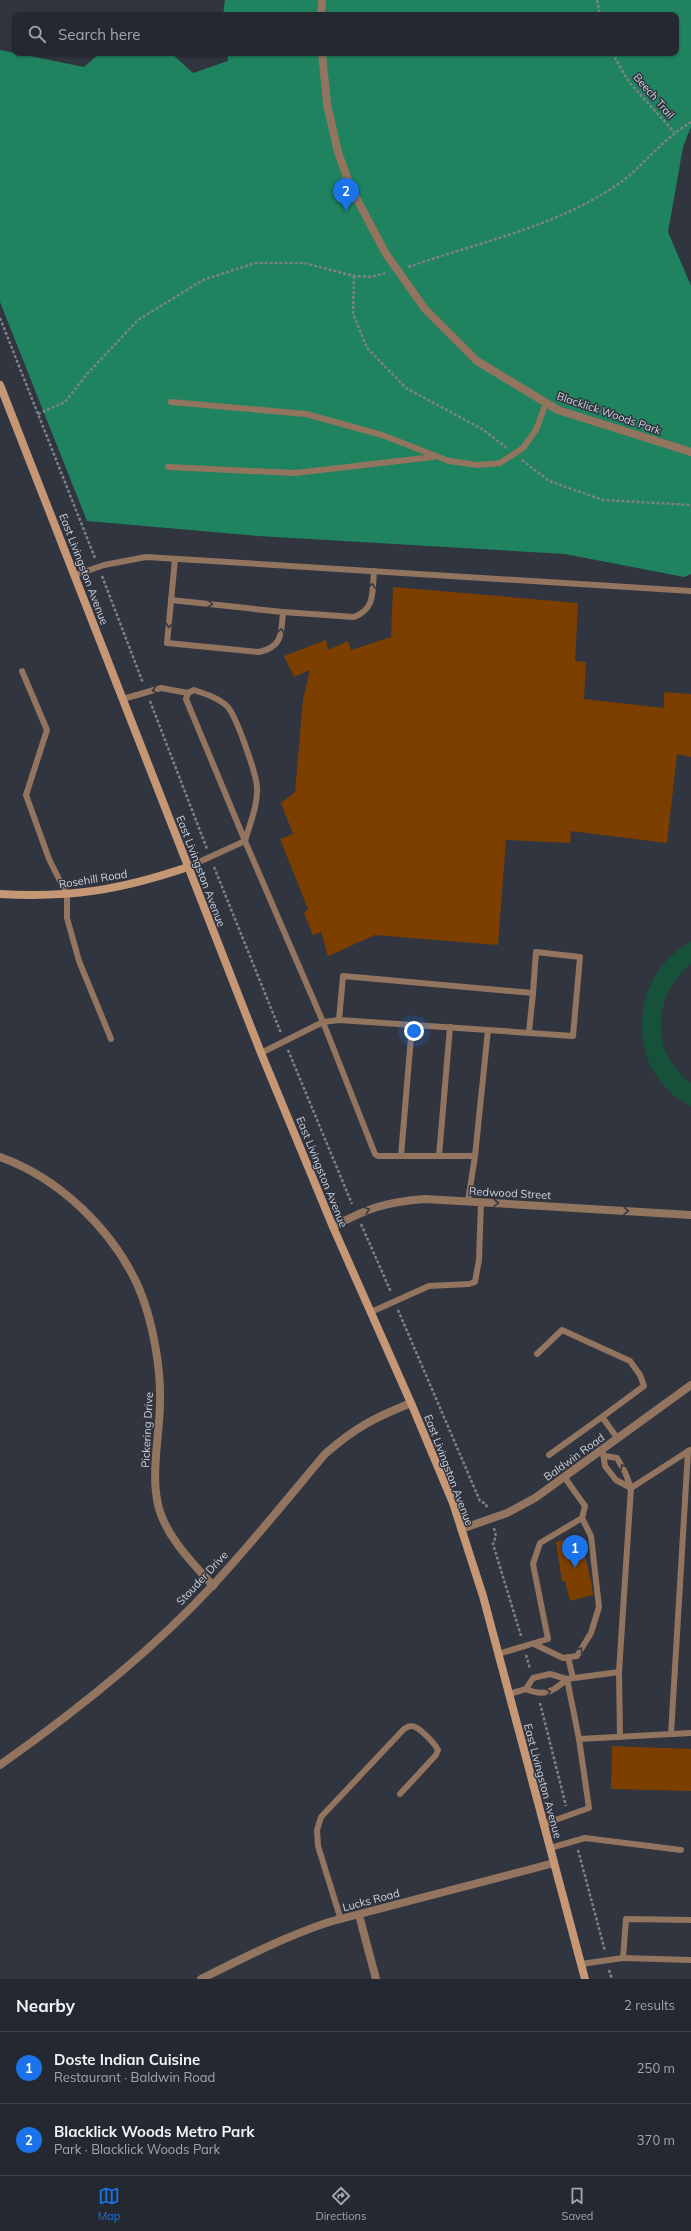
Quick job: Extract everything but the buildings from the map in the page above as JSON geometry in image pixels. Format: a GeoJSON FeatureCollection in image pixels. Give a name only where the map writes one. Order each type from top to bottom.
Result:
{"type":"FeatureCollection","features":[{"type":"Feature","properties":{"kind":"main road","name":"East Livingston Avenue"},"geometry":{"type":"LineString","coordinates":[[0,385],[261,1053],[333,1227],[411,1403],[453,1503],[498,1654],[585,1979]]}},
{"type":"Feature","properties":{"kind":"main road","name":"Rosehill Road"},"geometry":{"type":"LineString","coordinates":[[0,894],[67,895],[143,882],[188,867]]}},
{"type":"Feature","properties":{"kind":"street"},"geometry":{"type":"LineString","coordinates":[[321,12],[322,0]]}},
{"type":"Feature","properties":{"kind":"street","name":"Blacklick Woods Park"},"geometry":{"type":"LineString","coordinates":[[322,56],[327,104],[342,166],[350,186],[365,216],[398,270],[425,309],[477,361],[558,410],[691,452]]}},
{"type":"Feature","properties":{"kind":"street","name":"Pickering Drive"},"geometry":{"type":"LineString","coordinates":[[0,1157],[16,1162],[52,1184],[87,1213],[115,1248],[138,1286],[152,1331],[158,1366],[160,1400],[156,1489],[160,1513],[174,1541],[213,1586]]}},
{"type":"Feature","properties":{"kind":"street","name":"Redwood Street"},"geometry":{"type":"LineString","coordinates":[[333,1227],[357,1214],[383,1205],[425,1199],[691,1215]]}},
{"type":"Feature","properties":{"kind":"street","name":"Baldwin Road"},"geometry":{"type":"LineString","coordinates":[[461,1530],[507,1513],[535,1498],[604,1453],[618,1439],[691,1385]]}},
{"type":"Feature","properties":{"kind":"street","name":"Stouder Drive"},"geometry":{"type":"LineString","coordinates":[[0,1765],[55,1726],[114,1678],[213,1586],[325,1454],[359,1426],[411,1403]]}},
{"type":"Feature","properties":{"kind":"street","name":"Lucks Road"},"geometry":{"type":"LineString","coordinates":[[200,1979],[278,1941],[341,1920],[554,1863]]}},
{"type":"Feature","properties":{"kind":"street"},"geometry":{"type":"LineString","coordinates":[[359,1915],[376,1979]]}},
{"type":"Feature","properties":{"kind":"lane"},"geometry":{"type":"LineString","coordinates":[[171,402],[306,414],[382,435],[449,461],[478,465],[500,463],[516,455],[536,430],[546,403]]}},
{"type":"Feature","properties":{"kind":"lane"},"geometry":{"type":"LineString","coordinates":[[168,467],[295,473],[437,457]]}},
{"type":"Feature","properties":{"kind":"lane"},"geometry":{"type":"LineString","coordinates":[[75,575],[98,567],[146,557],[691,591]]}},
{"type":"Feature","properties":{"kind":"lane"},"geometry":{"type":"LineString","coordinates":[[175,558],[167,643],[259,652],[269,650],[277,644],[281,633],[283,612]]}},
{"type":"Feature","properties":{"kind":"lane"},"geometry":{"type":"LineString","coordinates":[[171,600],[283,612],[354,617],[364,613],[370,605],[374,571]]}},
{"type":"Feature","properties":{"kind":"lane"},"geometry":{"type":"LineString","coordinates":[[22,671],[46,730],[26,795],[49,859],[67,895],[67,918],[79,961],[111,1039]]}},
{"type":"Feature","properties":{"kind":"lane"},"geometry":{"type":"LineString","coordinates":[[123,699],[160,688],[188,693],[194,690],[220,701],[229,708],[255,770],[257,787],[256,806],[245,840],[188,867]]}},
{"type":"Feature","properties":{"kind":"lane"},"geometry":{"type":"LineString","coordinates":[[188,693],[186,699],[323,1022],[373,1151],[378,1156],[474,1156]]}},
{"type":"Feature","properties":{"kind":"lane"},"geometry":{"type":"LineString","coordinates":[[261,1053],[323,1022],[339,1020],[573,1036],[580,957],[536,952],[529,1032]]}},
{"type":"Feature","properties":{"kind":"lane"},"geometry":{"type":"LineString","coordinates":[[339,1020],[343,976],[533,993]]}},
{"type":"Feature","properties":{"kind":"lane"},"geometry":{"type":"LineString","coordinates":[[401,1156],[412,1025]]}},
{"type":"Feature","properties":{"kind":"lane"},"geometry":{"type":"LineString","coordinates":[[439,1156],[450,1028]]}},
{"type":"Feature","properties":{"kind":"lane"},"geometry":{"type":"LineString","coordinates":[[468,1201],[488,1030]]}},
{"type":"Feature","properties":{"kind":"lane"},"geometry":{"type":"LineString","coordinates":[[371,1312],[429,1286],[469,1284],[474,1282],[478,1260],[481,1202]]}},
{"type":"Feature","properties":{"kind":"lane"},"geometry":{"type":"LineString","coordinates":[[537,1354],[562,1330],[630,1361],[640,1375],[644,1386],[549,1455]]}},
{"type":"Feature","properties":{"kind":"lane"},"geometry":{"type":"LineString","coordinates":[[602,1417],[618,1439]]}},
{"type":"Feature","properties":{"kind":"lane"},"geometry":{"type":"LineString","coordinates":[[631,1488],[690,1450]]}},
{"type":"Feature","properties":{"kind":"lane"},"geometry":{"type":"LineString","coordinates":[[671,1734],[690,1450]]}},
{"type":"Feature","properties":{"kind":"lane"},"geometry":{"type":"LineString","coordinates":[[620,1737],[619,1672],[631,1488],[625,1472],[617,1458],[604,1453],[606,1466],[616,1480],[631,1488]]}},
{"type":"Feature","properties":{"kind":"lane"},"geometry":{"type":"LineString","coordinates":[[534,1644],[563,1658],[577,1656],[590,1633],[599,1607],[591,1536],[582,1518],[585,1506],[565,1478]]}},
{"type":"Feature","properties":{"kind":"lane"},"geometry":{"type":"LineString","coordinates":[[498,1654],[548,1640],[533,1564],[536,1552],[540,1543],[582,1518]]}},
{"type":"Feature","properties":{"kind":"lane"},"geometry":{"type":"LineString","coordinates":[[544,1824],[589,1808],[578,1739],[568,1657]]}},
{"type":"Feature","properties":{"kind":"lane"},"geometry":{"type":"LineString","coordinates":[[526,1689],[533,1678],[550,1674],[570,1679],[619,1672]]}},
{"type":"Feature","properties":{"kind":"lane"},"geometry":{"type":"LineString","coordinates":[[509,1694],[526,1689],[537,1694],[556,1690],[570,1679]]}},
{"type":"Feature","properties":{"kind":"lane"},"geometry":{"type":"LineString","coordinates":[[341,1920],[318,1846],[317,1830],[321,1817],[404,1729],[410,1726],[416,1727],[436,1745],[438,1750],[436,1755],[400,1794]]}},
{"type":"Feature","properties":{"kind":"lane"},"geometry":{"type":"LineString","coordinates":[[578,1739],[691,1733]]}},
{"type":"Feature","properties":{"kind":"lane"},"geometry":{"type":"LineString","coordinates":[[550,1848],[584,1838],[681,1850]]}},
{"type":"Feature","properties":{"kind":"lane"},"geometry":{"type":"LineString","coordinates":[[623,1958],[626,1919],[691,1920]]}},
{"type":"Feature","properties":{"kind":"lane"},"geometry":{"type":"LineString","coordinates":[[581,1964],[623,1958],[691,1960]]}},
{"type":"Feature","properties":{"kind":"path"},"geometry":{"type":"LineString","coordinates":[[597,0],[599,12]]}},
{"type":"Feature","properties":{"kind":"path","name":"Beech Trail"},"geometry":{"type":"LineString","coordinates":[[614,56],[629,82],[674,132],[691,122]]}},
{"type":"Feature","properties":{"kind":"path"},"geometry":{"type":"LineString","coordinates":[[38,414],[65,402],[87,374],[138,320],[203,280],[255,263],[304,263],[354,276],[370,277],[504,238],[560,217],[617,184],[674,132]]}},
{"type":"Feature","properties":{"kind":"path"},"geometry":{"type":"LineString","coordinates":[[354,276],[353,314],[366,348],[406,388],[482,429],[549,481],[604,500],[691,505]]}},
{"type":"Feature","properties":{"kind":"path"},"geometry":{"type":"LineString","coordinates":[[0,318],[210,857],[284,1042],[480,1501],[486,1504],[496,1536],[493,1544],[533,1678]]}},
{"type":"Feature","properties":{"kind":"path"},"geometry":{"type":"LineString","coordinates":[[537,1694],[569,1815]]}},
{"type":"Feature","properties":{"kind":"path"},"geometry":{"type":"LineString","coordinates":[[575,1841],[612,1979]]}},
{"type":"Feature","properties":{"kind":"green space"},"geometry":{"type":"Polygon","coordinates":[[[225,0],[691,0],[691,127],[683,147],[668,232],[691,286],[691,574],[684,577],[565,554],[258,536],[87,521],[0,302],[0,50],[12,52],[12,56],[30,56],[84,67],[97,56],[174,56],[193,73],[228,61],[228,56],[679,56],[679,12],[223,12],[225,0]]]}},
{"type":"Feature","properties":{"kind":"green space"},"geometry":{"type":"Polygon","coordinates":[[[691,942],[691,964],[678,977],[669,991],[663,1007],[661,1024],[662,1041],[668,1056],[677,1071],[691,1083],[691,1106],[669,1091],[654,1072],[645,1049],[642,1024],[645,1000],[655,977],[670,957],[691,942]]]}},
{"type":"Feature","properties":{"kind":"place","name":"Blacklick Woods Metro Park"},"geometry":{"type":"Point","coordinates":[346,211]}},
{"type":"Feature","properties":{"kind":"place","name":"Doste Indian Cuisine"},"geometry":{"type":"Point","coordinates":[575,1568]}}]}
